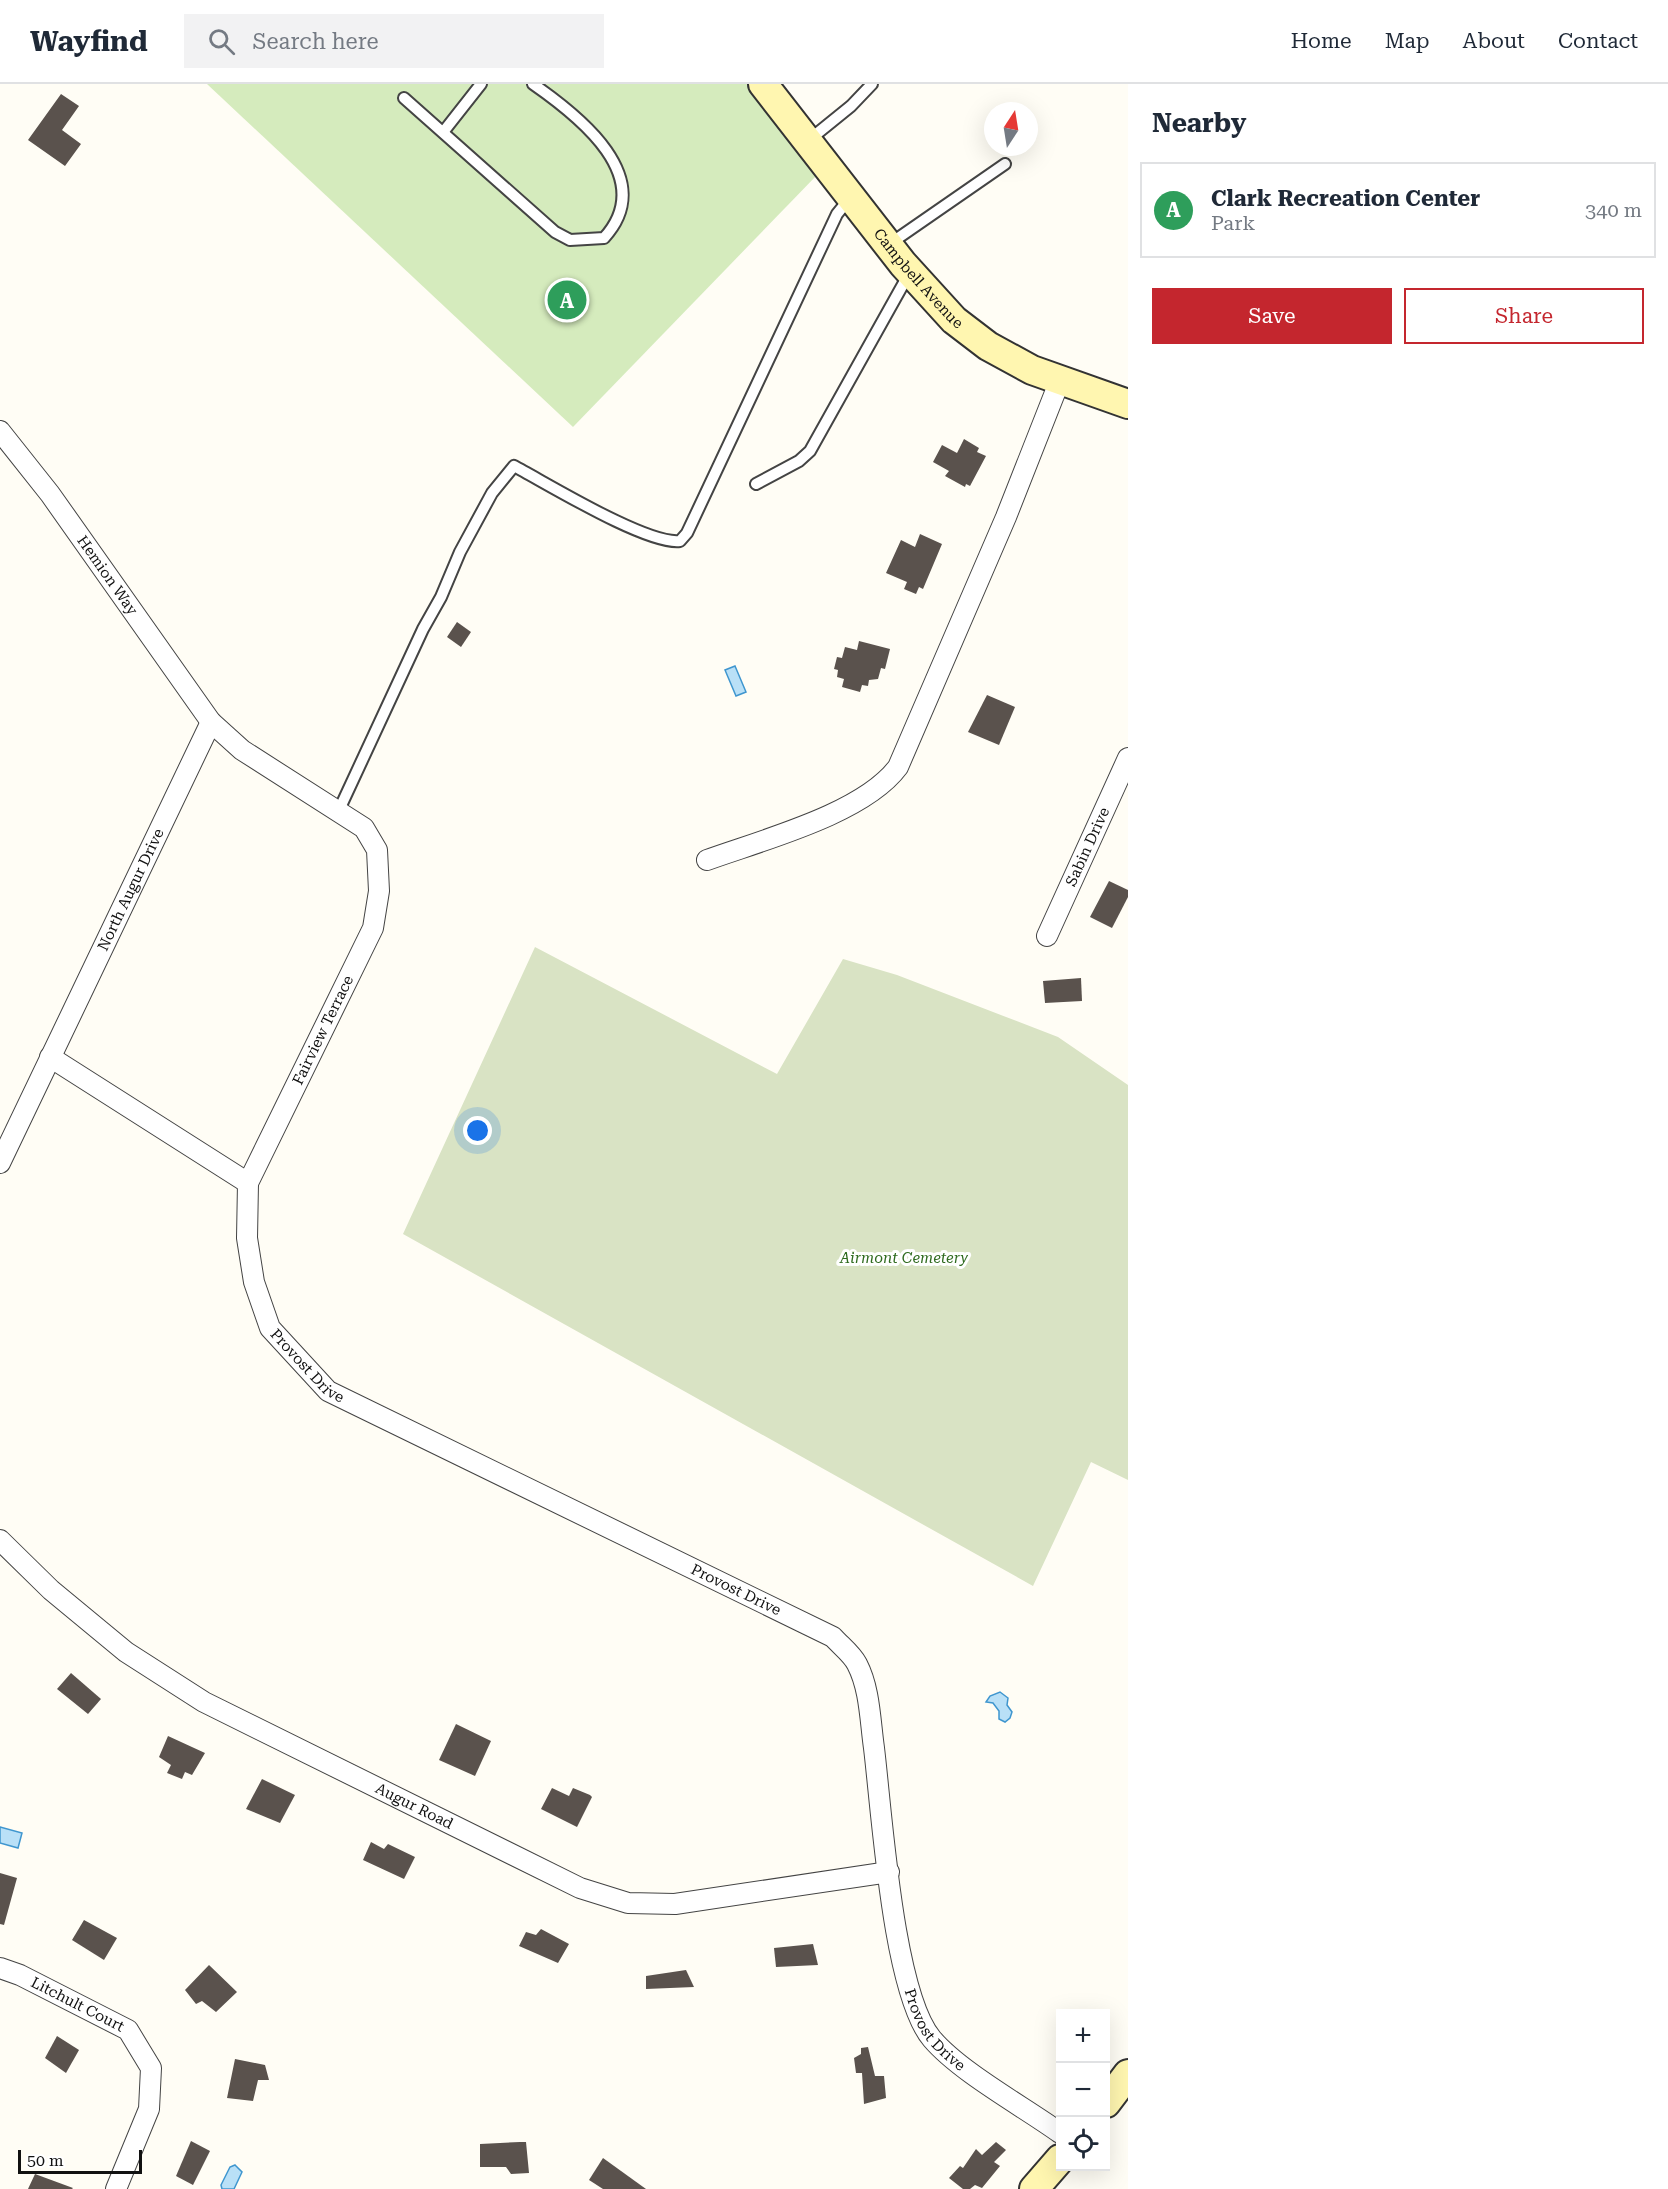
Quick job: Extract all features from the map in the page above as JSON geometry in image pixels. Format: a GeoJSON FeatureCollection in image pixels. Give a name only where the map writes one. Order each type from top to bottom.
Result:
{"type":"FeatureCollection","features":[{"type":"Feature","properties":{"kind":"street","name":"Campbell Avenue"},"geometry":{"type":"LineString","coordinates":[[763,84],[888,245],[954,320],[988,346],[1032,370],[1128,404]]}},
{"type":"Feature","properties":{"kind":"street"},"geometry":{"type":"LineString","coordinates":[[707,860],[800,827],[858,802],[875,791],[898,767],[1006,517],[1060,380]]}},
{"type":"Feature","properties":{"kind":"street","name":"Hemion Way"},"geometry":{"type":"LineString","coordinates":[[0,431],[50,494],[211,722]]}},
{"type":"Feature","properties":{"kind":"street","name":"Fairview Terrace"},"geometry":{"type":"LineString","coordinates":[[211,722],[242,750],[364,828],[377,850],[379,891],[373,928],[248,1183]]}},
{"type":"Feature","properties":{"kind":"street","name":"North Augur Drive"},"geometry":{"type":"LineString","coordinates":[[50,1057],[211,722]]}},
{"type":"Feature","properties":{"kind":"street","name":"Sabin Drive"},"geometry":{"type":"LineString","coordinates":[[1047,936],[1128,758]]}},
{"type":"Feature","properties":{"kind":"street"},"geometry":{"type":"LineString","coordinates":[[0,1163],[50,1057],[248,1183]]}},
{"type":"Feature","properties":{"kind":"street","name":"Provost Drive"},"geometry":{"type":"LineString","coordinates":[[248,1183],[247,1238],[254,1282],[270,1328],[328,1390],[802,1621],[832,1637],[856,1662],[867,1696],[901,1952],[914,2007],[932,2039],[957,2062],[1056,2130]]}},
{"type":"Feature","properties":{"kind":"street","name":"Augur Road"},"geometry":{"type":"LineString","coordinates":[[0,1540],[51,1590],[126,1652],[204,1702],[580,1888],[628,1903],[675,1905],[889,1872]]}},
{"type":"Feature","properties":{"kind":"street","name":"Litchult Court"},"geometry":{"type":"LineString","coordinates":[[0,1968],[20,1975],[128,2030],[151,2068],[150,2109],[116,2189]]}},
{"type":"Feature","properties":{"kind":"street"},"geometry":{"type":"LineString","coordinates":[[1110,2098],[1128,2074]]}},
{"type":"Feature","properties":{"kind":"street"},"geometry":{"type":"LineString","coordinates":[[1034,2189],[1056,2164]]}},
{"type":"Feature","properties":{"kind":"lane"},"geometry":{"type":"LineString","coordinates":[[444,131],[481,84]]}},
{"type":"Feature","properties":{"kind":"lane"},"geometry":{"type":"LineString","coordinates":[[404,98],[444,131],[555,232],[570,240],[604,238],[614,226],[621,201],[618,176],[608,151],[592,130],[568,109],[533,84]]}},
{"type":"Feature","properties":{"kind":"lane"},"geometry":{"type":"LineString","coordinates":[[806,142],[851,106],[872,84]]}},
{"type":"Feature","properties":{"kind":"lane"},"geometry":{"type":"LineString","coordinates":[[888,245],[1005,164]]}},
{"type":"Feature","properties":{"kind":"lane"},"geometry":{"type":"LineString","coordinates":[[339,810],[423,629],[441,597],[460,552],[492,494],[514,466],[644,535],[669,542],[680,541],[687,532],[837,214],[850,198]]}},
{"type":"Feature","properties":{"kind":"lane"},"geometry":{"type":"LineString","coordinates":[[756,484],[799,461],[810,451],[910,272]]}},
{"type":"Feature","properties":{"kind":"green space"},"geometry":{"type":"Polygon","coordinates":[[[207,84],[750,84],[818,174],[573,427],[207,84]]]}},
{"type":"Feature","properties":{"kind":"green space","name":"Airmont Cemetery"},"geometry":{"type":"Polygon","coordinates":[[[535,947],[777,1074],[843,959],[897,975],[1058,1037],[1128,1085],[1128,1480],[1091,1462],[1033,1586],[403,1234],[535,947]]]}},
{"type":"Feature","properties":{"kind":"water"},"geometry":{"type":"Polygon","coordinates":[[[735,666],[746,692],[736,696],[725,670],[735,666]]]}},
{"type":"Feature","properties":{"kind":"water"},"geometry":{"type":"Polygon","coordinates":[[[1000,1692],[1008,1698],[1007,1705],[1012,1712],[1010,1718],[1005,1722],[999,1719],[999,1711],[993,1703],[986,1702],[990,1696],[1000,1692]]]}},
{"type":"Feature","properties":{"kind":"water"},"geometry":{"type":"Polygon","coordinates":[[[0,1827],[22,1833],[18,1848],[0,1843],[0,1827]]]}},
{"type":"Feature","properties":{"kind":"water"},"geometry":{"type":"Polygon","coordinates":[[[235,2165],[242,2172],[234,2189],[222,2189],[221,2185],[230,2167],[235,2165]]]}},
{"type":"Feature","properties":{"kind":"building"},"geometry":{"type":"Polygon","coordinates":[[[61,94],[79,106],[62,130],[81,144],[65,166],[28,140],[61,94]]]}},
{"type":"Feature","properties":{"kind":"building"},"geometry":{"type":"Polygon","coordinates":[[[964,439],[979,448],[977,452],[986,456],[970,486],[966,484],[965,487],[945,476],[949,471],[933,462],[942,445],[957,453],[964,439]]]}},
{"type":"Feature","properties":{"kind":"building"},"geometry":{"type":"Polygon","coordinates":[[[920,534],[942,544],[923,589],[919,587],[916,594],[904,589],[907,582],[886,573],[901,540],[915,547],[920,534]]]}},
{"type":"Feature","properties":{"kind":"building"},"geometry":{"type":"Polygon","coordinates":[[[457,622],[471,632],[461,647],[447,637],[457,622]]]}},
{"type":"Feature","properties":{"kind":"building"},"geometry":{"type":"Polygon","coordinates":[[[859,641],[890,649],[885,669],[881,668],[878,679],[869,680],[868,686],[862,685],[860,692],[842,687],[844,679],[837,677],[838,670],[834,669],[837,657],[842,658],[845,647],[857,650],[859,641]]]}},
{"type":"Feature","properties":{"kind":"building"},"geometry":{"type":"Polygon","coordinates":[[[987,695],[1015,707],[999,745],[968,732],[987,695]]]}},
{"type":"Feature","properties":{"kind":"building"},"geometry":{"type":"Polygon","coordinates":[[[1109,881],[1128,890],[1128,897],[1112,928],[1090,917],[1109,881]]]}},
{"type":"Feature","properties":{"kind":"building"},"geometry":{"type":"Polygon","coordinates":[[[1081,978],[1082,1001],[1045,1003],[1043,981],[1081,978]]]}},
{"type":"Feature","properties":{"kind":"building"},"geometry":{"type":"Polygon","coordinates":[[[71,1673],[101,1699],[88,1714],[57,1689],[71,1673]]]}},
{"type":"Feature","properties":{"kind":"building"},"geometry":{"type":"Polygon","coordinates":[[[456,1724],[491,1741],[475,1776],[439,1760],[456,1724]]]}},
{"type":"Feature","properties":{"kind":"building"},"geometry":{"type":"Polygon","coordinates":[[[168,1736],[205,1753],[192,1775],[185,1772],[182,1779],[167,1773],[171,1765],[159,1757],[168,1736]]]}},
{"type":"Feature","properties":{"kind":"building"},"geometry":{"type":"Polygon","coordinates":[[[262,1779],[295,1795],[280,1823],[246,1809],[262,1779]]]}},
{"type":"Feature","properties":{"kind":"building"},"geometry":{"type":"Polygon","coordinates":[[[552,1788],[569,1796],[573,1788],[592,1797],[577,1827],[541,1809],[552,1788]]]}},
{"type":"Feature","properties":{"kind":"building"},"geometry":{"type":"Polygon","coordinates":[[[371,1842],[384,1849],[388,1844],[415,1857],[404,1879],[363,1860],[371,1842]]]}},
{"type":"Feature","properties":{"kind":"building"},"geometry":{"type":"Polygon","coordinates":[[[0,1873],[17,1878],[4,1925],[0,1924],[0,1873]]]}},
{"type":"Feature","properties":{"kind":"building"},"geometry":{"type":"Polygon","coordinates":[[[84,1920],[117,1938],[104,1960],[72,1940],[84,1920]]]}},
{"type":"Feature","properties":{"kind":"building"},"geometry":{"type":"Polygon","coordinates":[[[541,1929],[569,1944],[558,1963],[519,1946],[526,1932],[536,1935],[541,1929]]]}},
{"type":"Feature","properties":{"kind":"building"},"geometry":{"type":"Polygon","coordinates":[[[813,1944],[818,1965],[776,1967],[774,1948],[813,1944]]]}},
{"type":"Feature","properties":{"kind":"building"},"geometry":{"type":"Polygon","coordinates":[[[209,1965],[237,1992],[216,2012],[202,2001],[196,2004],[185,1990],[209,1965]]]}},
{"type":"Feature","properties":{"kind":"building"},"geometry":{"type":"Polygon","coordinates":[[[686,1970],[694,1987],[646,1989],[646,1976],[686,1970]]]}},
{"type":"Feature","properties":{"kind":"building"},"geometry":{"type":"Polygon","coordinates":[[[57,2036],[79,2050],[66,2073],[45,2058],[57,2036]]]}},
{"type":"Feature","properties":{"kind":"building"},"geometry":{"type":"Polygon","coordinates":[[[868,2047],[875,2076],[884,2076],[886,2098],[864,2104],[862,2073],[856,2073],[854,2058],[861,2054],[861,2048],[868,2047]]]}},
{"type":"Feature","properties":{"kind":"building"},"geometry":{"type":"Polygon","coordinates":[[[235,2059],[265,2065],[269,2080],[258,2080],[253,2101],[227,2098],[235,2059]]]}},
{"type":"Feature","properties":{"kind":"building"},"geometry":{"type":"Polygon","coordinates":[[[191,2141],[210,2151],[193,2185],[176,2176],[191,2141]]]}},
{"type":"Feature","properties":{"kind":"building"},"geometry":{"type":"Polygon","coordinates":[[[526,2142],[529,2173],[511,2174],[506,2167],[480,2167],[480,2144],[526,2142]]]}},
{"type":"Feature","properties":{"kind":"building"},"geometry":{"type":"Polygon","coordinates":[[[996,2142],[1006,2150],[994,2162],[1000,2166],[982,2188],[975,2185],[970,2189],[963,2189],[949,2178],[960,2166],[963,2168],[976,2149],[982,2155],[996,2142]]]}},
{"type":"Feature","properties":{"kind":"building"},"geometry":{"type":"Polygon","coordinates":[[[603,2158],[646,2189],[603,2189],[589,2180],[603,2158]]]}},
{"type":"Feature","properties":{"kind":"building"},"geometry":{"type":"Polygon","coordinates":[[[35,2174],[73,2188],[28,2189],[35,2174]]]}},
{"type":"Feature","properties":{"kind":"place","name":"Clark Recreation Center"},"geometry":{"type":"Point","coordinates":[567,300]}}]}
